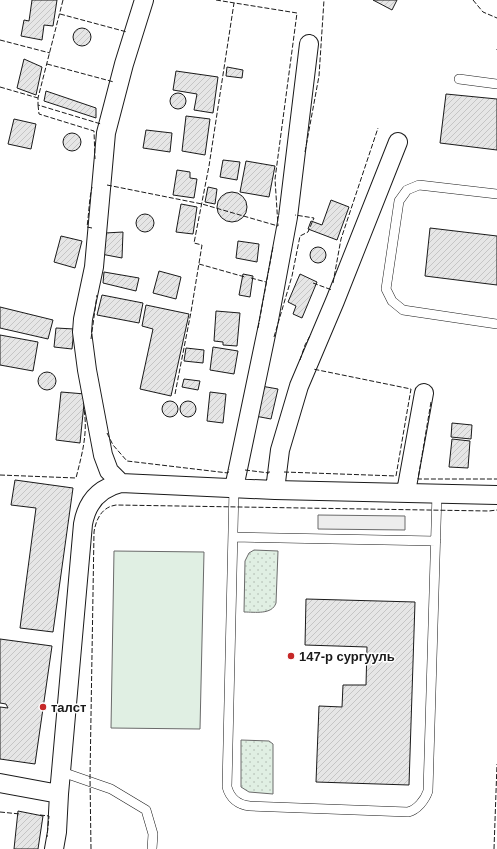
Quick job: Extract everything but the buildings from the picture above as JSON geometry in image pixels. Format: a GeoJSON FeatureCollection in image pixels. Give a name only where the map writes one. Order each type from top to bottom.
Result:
{"type":"FeatureCollection","features":[{"type":"Feature","properties":{"kind":"street"},"geometry":{"type":"LineString","coordinates":[[121,483],[109,471],[103,455],[87,370],[82,332],[83,319],[94,267],[106,133],[124,64],[144,0]]}},
{"type":"Feature","properties":{"kind":"street"},"geometry":{"type":"LineString","coordinates":[[234,488],[268,325],[286,225],[296,156],[309,44]]}},
{"type":"Feature","properties":{"kind":"street"},"geometry":{"type":"LineString","coordinates":[[275,490],[280,450],[299,386],[335,301],[398,142]]}},
{"type":"Feature","properties":{"kind":"street"},"geometry":{"type":"LineString","coordinates":[[406,492],[424,393]]}},
{"type":"Feature","properties":{"kind":"street"},"geometry":{"type":"LineString","coordinates":[[54,849],[84,516],[90,504],[100,492],[121,483],[275,490],[497,495]]}},
{"type":"Feature","properties":{"kind":"street"},"geometry":{"type":"LineString","coordinates":[[0,783],[59,794]]}},
{"type":"Feature","properties":{"kind":"lane"},"geometry":{"type":"LineString","coordinates":[[459,79],[497,84]]}},
{"type":"Feature","properties":{"kind":"lane"},"geometry":{"type":"LineString","coordinates":[[497,194],[419,185],[407,190],[399,202],[386,289],[392,301],[403,310],[497,324]]}},
{"type":"Feature","properties":{"kind":"lane"},"geometry":{"type":"LineString","coordinates":[[234,488],[227,787],[230,794],[240,803],[250,806],[408,812],[424,800],[428,791],[437,493]]}},
{"type":"Feature","properties":{"kind":"lane"},"geometry":{"type":"LineString","coordinates":[[233,537],[436,541]]}},
{"type":"Feature","properties":{"kind":"lane"},"geometry":{"type":"LineString","coordinates":[[62,772],[111,789],[146,810],[153,834],[152,849]]}},
{"type":"Feature","properties":{"kind":"green space"},"geometry":{"type":"Polygon","coordinates":[[[254,550],[278,551],[276,603],[274,607],[267,611],[244,612],[245,561],[249,553],[254,550]]]}},
{"type":"Feature","properties":{"kind":"green space"},"geometry":{"type":"Polygon","coordinates":[[[114,551],[204,552],[200,729],[111,728],[114,551]]]}},
{"type":"Feature","properties":{"kind":"green space"},"geometry":{"type":"Polygon","coordinates":[[[241,740],[269,741],[273,744],[273,794],[249,792],[241,787],[241,740]]]}},
{"type":"Feature","properties":{"kind":"shaded area"},"geometry":{"type":"Polygon","coordinates":[[[318,515],[405,516],[405,530],[318,529],[318,515]]]}},
{"type":"Feature","properties":{"kind":"fence"},"geometry":{"type":"LineString","coordinates":[[63,0],[38,98],[38,105],[101,124]]}},
{"type":"Feature","properties":{"kind":"fence"},"geometry":{"type":"LineString","coordinates":[[216,0],[297,13],[275,179],[278,226]]}},
{"type":"Feature","properties":{"kind":"fence"},"geometry":{"type":"LineString","coordinates":[[305,152],[319,76],[324,0]]}},
{"type":"Feature","properties":{"kind":"fence"},"geometry":{"type":"LineString","coordinates":[[473,0],[483,12],[497,18]]}},
{"type":"Feature","properties":{"kind":"fence"},"geometry":{"type":"LineString","coordinates":[[175,394],[202,245],[194,243],[209,166],[234,3]]}},
{"type":"Feature","properties":{"kind":"fence"},"geometry":{"type":"LineString","coordinates":[[60,14],[127,32]]}},
{"type":"Feature","properties":{"kind":"fence"},"geometry":{"type":"LineString","coordinates":[[0,40],[50,53]]}},
{"type":"Feature","properties":{"kind":"fence"},"geometry":{"type":"LineString","coordinates":[[47,64],[114,82]]}},
{"type":"Feature","properties":{"kind":"fence"},"geometry":{"type":"LineString","coordinates":[[0,87],[38,98]]}},
{"type":"Feature","properties":{"kind":"fence"},"geometry":{"type":"LineString","coordinates":[[38,105],[39,114],[94,131],[95,159]]}},
{"type":"Feature","properties":{"kind":"fence"},"geometry":{"type":"LineString","coordinates":[[333,283],[341,239],[378,128]]}},
{"type":"Feature","properties":{"kind":"fence"},"geometry":{"type":"LineString","coordinates":[[107,185],[202,204],[278,226]]}},
{"type":"Feature","properties":{"kind":"fence"},"geometry":{"type":"LineString","coordinates":[[92,187],[87,227],[92,228]]}},
{"type":"Feature","properties":{"kind":"fence"},"geometry":{"type":"LineString","coordinates":[[274,337],[292,276],[300,236],[308,232],[314,218],[295,215]]}},
{"type":"Feature","properties":{"kind":"fence"},"geometry":{"type":"LineString","coordinates":[[258,328],[273,247]]}},
{"type":"Feature","properties":{"kind":"fence"},"geometry":{"type":"LineString","coordinates":[[199,264],[245,277]]}},
{"type":"Feature","properties":{"kind":"fence"},"geometry":{"type":"LineString","coordinates":[[251,278],[266,282]]}},
{"type":"Feature","properties":{"kind":"fence"},"geometry":{"type":"LineString","coordinates":[[313,283],[332,290]]}},
{"type":"Feature","properties":{"kind":"fence"},"geometry":{"type":"LineString","coordinates":[[91,339],[97,295]]}},
{"type":"Feature","properties":{"kind":"fence"},"geometry":{"type":"LineString","coordinates":[[300,360],[305,345],[311,334]]}},
{"type":"Feature","properties":{"kind":"fence"},"geometry":{"type":"LineString","coordinates":[[284,472],[396,476],[411,389],[313,369]]}},
{"type":"Feature","properties":{"kind":"fence"},"geometry":{"type":"LineString","coordinates":[[431,402],[418,479],[497,479]]}},
{"type":"Feature","properties":{"kind":"fence"},"geometry":{"type":"LineString","coordinates":[[0,475],[76,478],[85,435],[84,409]]}},
{"type":"Feature","properties":{"kind":"fence"},"geometry":{"type":"LineString","coordinates":[[107,433],[113,445],[127,461],[228,473],[229,469]]}},
{"type":"Feature","properties":{"kind":"fence"},"geometry":{"type":"LineString","coordinates":[[245,470],[269,473],[269,470]]}},
{"type":"Feature","properties":{"kind":"fence"},"geometry":{"type":"LineString","coordinates":[[91,849],[90,777],[94,532],[98,518],[103,511],[116,505],[497,510]]}},
{"type":"Feature","properties":{"kind":"fence"},"geometry":{"type":"LineString","coordinates":[[494,849],[497,764]]}},
{"type":"Feature","properties":{"kind":"fence"},"geometry":{"type":"LineString","coordinates":[[0,812],[20,814]]}},
{"type":"Feature","properties":{"kind":"fence"},"geometry":{"type":"LineString","coordinates":[[40,815],[49,816],[47,837]]}},
{"type":"Feature","properties":{"kind":"place","name":"147-р сургууль"},"geometry":{"type":"Point","coordinates":[291,656]}},
{"type":"Feature","properties":{"kind":"place","name":"талст"},"geometry":{"type":"Point","coordinates":[43,707]}}]}
